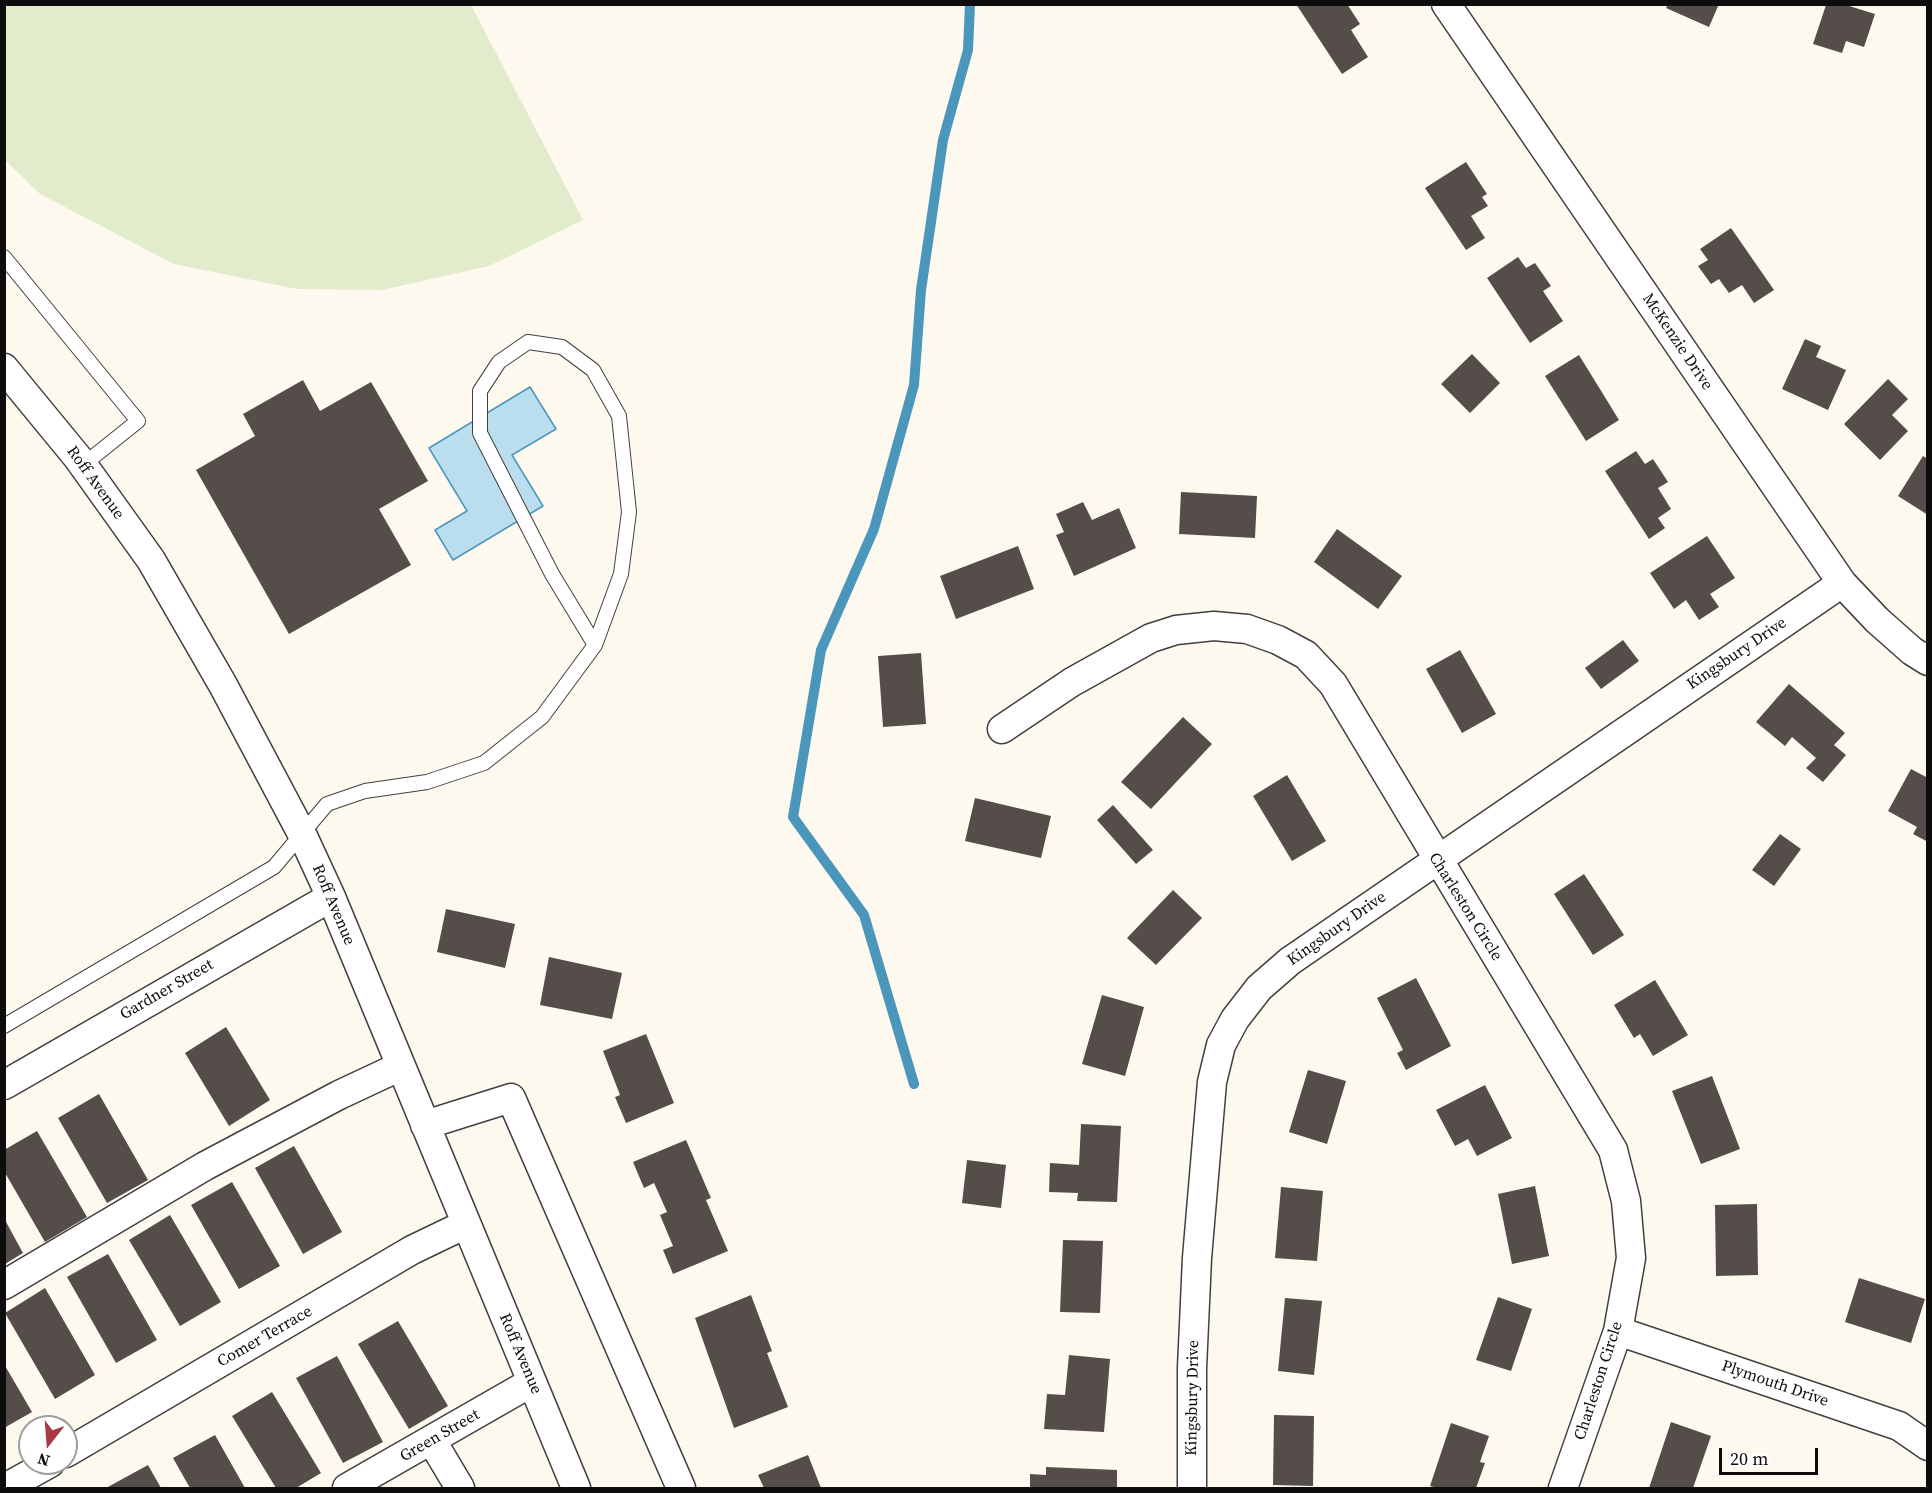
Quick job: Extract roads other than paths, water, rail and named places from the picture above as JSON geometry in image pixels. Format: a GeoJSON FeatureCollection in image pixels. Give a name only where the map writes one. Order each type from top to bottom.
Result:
{"type":"FeatureCollection","features":[{"type":"Feature","properties":{"kind":"street","name":"McKenzie Drive"},"geometry":{"type":"LineString","coordinates":[[1446,4],[1842,583],[1877,620],[1912,651],[1928,661]]}},
{"type":"Feature","properties":{"kind":"street","name":"Roff Avenue"},"geometry":{"type":"LineString","coordinates":[[4,368],[83,465],[151,560],[223,685],[301,832],[331,897],[576,1488]]}},
{"type":"Feature","properties":{"kind":"street","name":"Kingsbury Drive"},"geometry":{"type":"LineString","coordinates":[[1192,1488],[1192,1368],[1197,1258],[1212,1082],[1221,1045],[1235,1019],[1259,988],[1290,960],[1842,583]]}},
{"type":"Feature","properties":{"kind":"street","name":"Charleston Circle"},"geometry":{"type":"LineString","coordinates":[[1002,729],[1072,682],[1151,638],[1176,630],[1204,627],[1247,628],[1278,640],[1306,655],[1333,684],[1436,859],[1597,1120],[1613,1150],[1626,1201],[1631,1258],[1618,1331],[1563,1488]]}},
{"type":"Feature","properties":{"kind":"street","name":"Gardner Street"},"geometry":{"type":"LineString","coordinates":[[4,1085],[331,897]]}},
{"type":"Feature","properties":{"kind":"street"},"geometry":{"type":"LineString","coordinates":[[4,1285],[205,1166],[339,1095],[401,1066]]}},
{"type":"Feature","properties":{"kind":"street"},"geometry":{"type":"LineString","coordinates":[[425,1125],[511,1098],[681,1488]]}},
{"type":"Feature","properties":{"kind":"street","name":"Comer Terrace"},"geometry":{"type":"LineString","coordinates":[[78,1447],[412,1250],[466,1224]]}},
{"type":"Feature","properties":{"kind":"street","name":"Plymouth Drive"},"geometry":{"type":"LineString","coordinates":[[1618,1331],[1899,1426],[1928,1446]]}},
{"type":"Feature","properties":{"kind":"street","name":"Green Street"},"geometry":{"type":"LineString","coordinates":[[347,1488],[532,1382]]}},
{"type":"Feature","properties":{"kind":"street"},"geometry":{"type":"LineString","coordinates":[[432,1441],[460,1488]]}},
{"type":"Feature","properties":{"kind":"street"},"geometry":{"type":"LineString","coordinates":[[5,1488],[28,1475]]}},
{"type":"Feature","properties":{"kind":"lane"},"geometry":{"type":"LineString","coordinates":[[4,256],[138,421],[83,465]]}},
{"type":"Feature","properties":{"kind":"lane"},"geometry":{"type":"LineString","coordinates":[[4,1026],[274,867],[301,832],[327,804],[364,791],[427,782],[484,763],[542,717],[595,645],[621,574],[629,512],[619,416],[593,370],[562,347],[528,342],[499,362],[480,391],[480,433],[552,574],[595,645]]}},
{"type":"Feature","properties":{"kind":"water"},"geometry":{"type":"Polygon","coordinates":[[[530,387],[556,429],[512,455],[543,506],[453,560],[435,530],[467,511],[429,448],[530,387]]]}},
{"type":"Feature","properties":{"kind":"waterway"},"geometry":{"type":"LineString","coordinates":[[914,1084],[864,915],[793,817],[821,650],[874,529],[914,385],[921,290],[943,140],[968,50],[970,4]]}}]}
